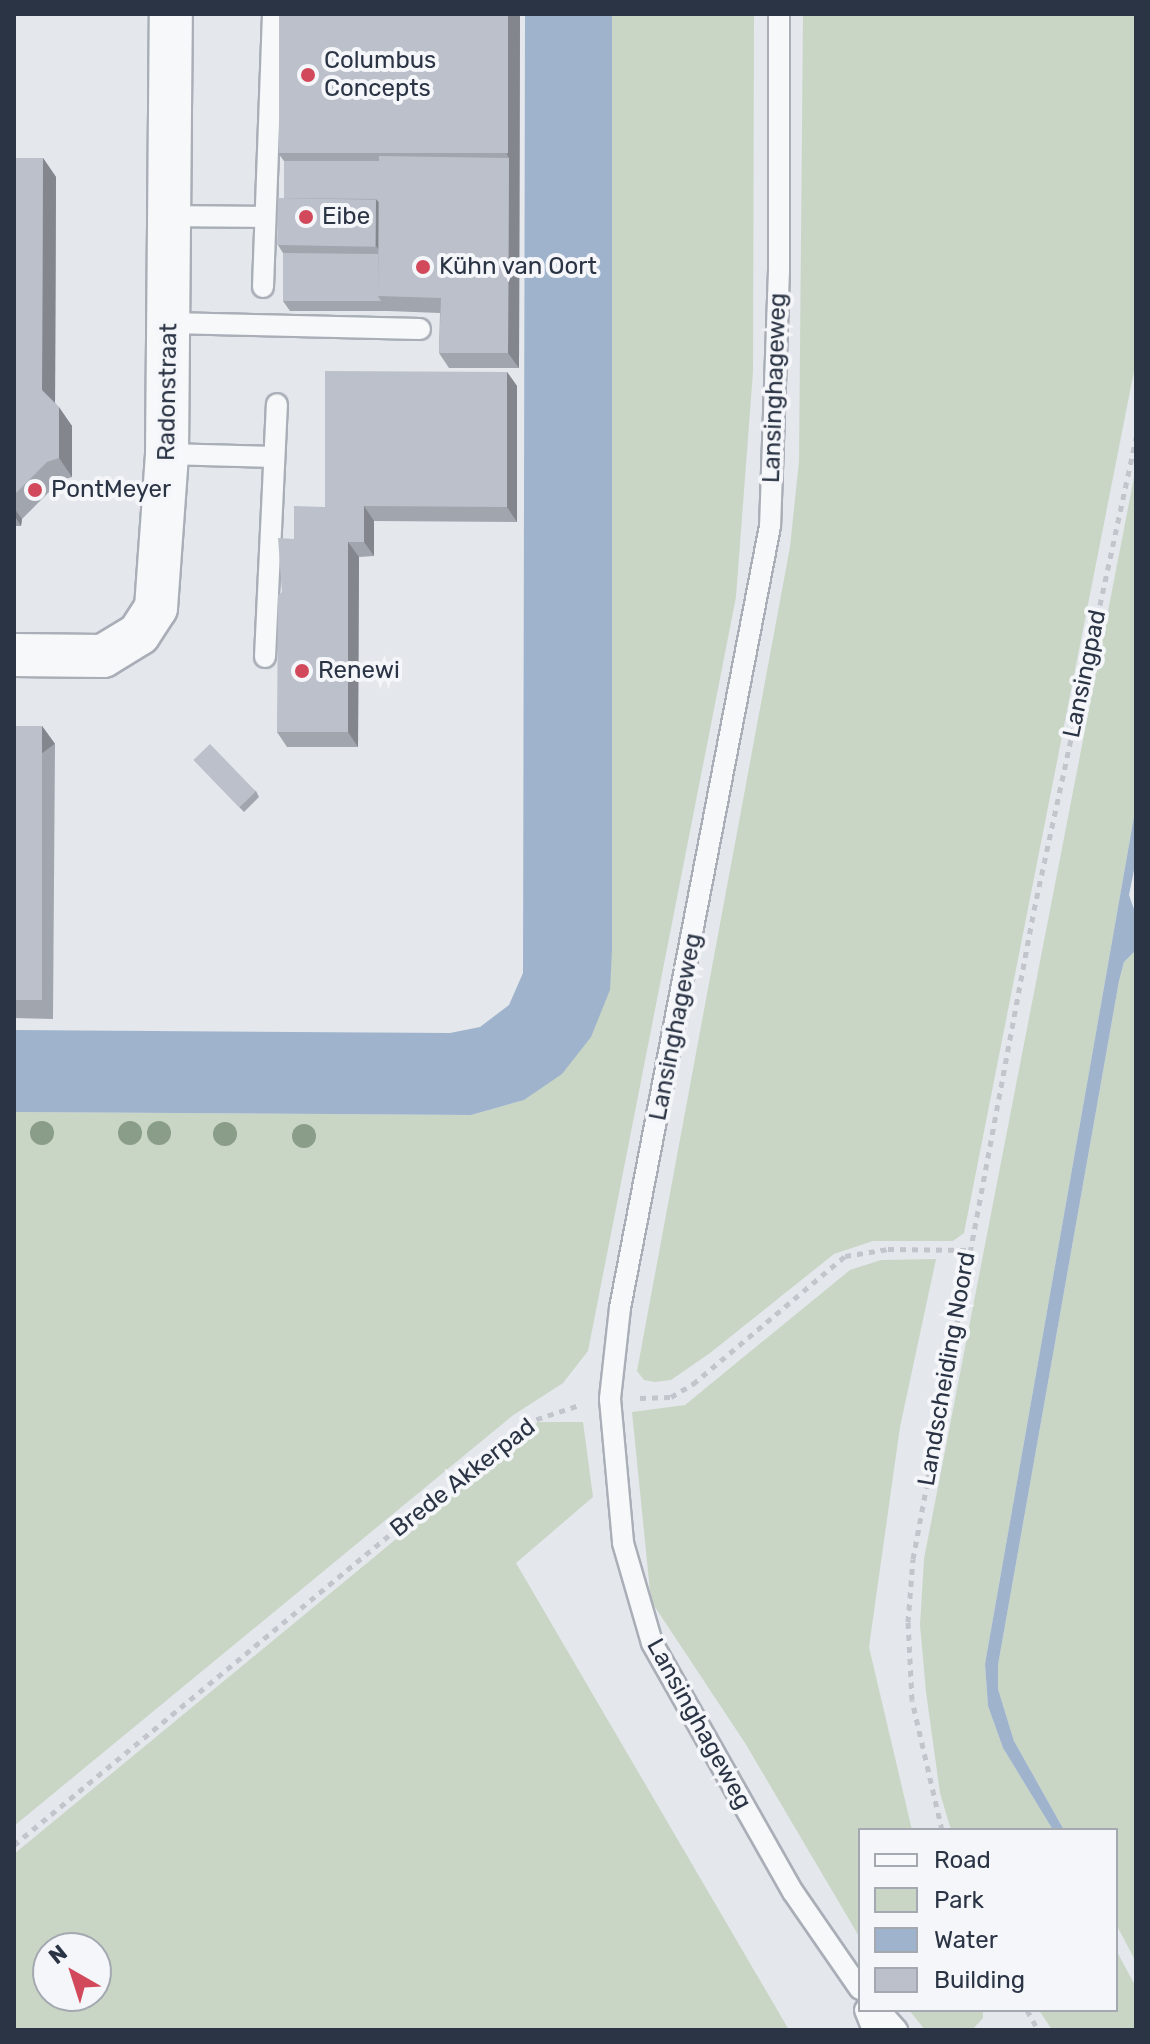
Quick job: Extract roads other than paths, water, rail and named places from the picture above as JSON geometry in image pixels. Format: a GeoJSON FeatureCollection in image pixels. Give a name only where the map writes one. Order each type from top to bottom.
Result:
{"type":"FeatureCollection","features":[{"type":"Feature","properties":{"kind":"street","name":"Radonstraat"},"geometry":{"type":"LineString","coordinates":[[14,655],[103,656],[139,634],[156,608],[167,454],[171,14]]}},
{"type":"Feature","properties":{"kind":"lane"},"geometry":{"type":"LineString","coordinates":[[263,287],[273,14]]}},
{"type":"Feature","properties":{"kind":"lane","name":"Lansinghageweg"},"geometry":{"type":"LineString","coordinates":[[779,14],[779,270],[770,526],[620,1308],[610,1399],[623,1543],[652,1643],[793,1892],[858,1990]]}},
{"type":"Feature","properties":{"kind":"lane"},"geometry":{"type":"LineString","coordinates":[[170,216],[265,217]]}},
{"type":"Feature","properties":{"kind":"lane"},"geometry":{"type":"LineString","coordinates":[[170,323],[420,329]]}},
{"type":"Feature","properties":{"kind":"lane"},"geometry":{"type":"LineString","coordinates":[[265,657],[277,404]]}},
{"type":"Feature","properties":{"kind":"lane"},"geometry":{"type":"LineString","coordinates":[[167,454],[274,457]]}},
{"type":"Feature","properties":{"kind":"lane"},"geometry":{"type":"LineString","coordinates":[[881,2012],[897,2030]]}},
{"type":"Feature","properties":{"kind":"water"},"geometry":{"type":"Polygon","coordinates":[[[525,14],[612,14],[612,950],[610,990],[591,1037],[562,1074],[524,1100],[471,1115],[14,1112],[14,1030],[450,1033],[480,1027],[509,1005],[523,973],[525,14]]]}},
{"type":"Feature","properties":{"kind":"water"},"geometry":{"type":"Polygon","coordinates":[[[1136,805],[1136,860],[1129,895],[1136,915],[1136,950],[1124,962],[1119,981],[998,1665],[998,1689],[1014,1741],[1063,1828],[1052,1828],[1003,1748],[988,1706],[985,1664],[1136,805]]]}},
{"type":"Feature","properties":{"kind":"place","name":"Columbus Concepts"},"geometry":{"type":"Point","coordinates":[308,75]}},
{"type":"Feature","properties":{"kind":"place","name":"Eibe"},"geometry":{"type":"Point","coordinates":[306,217]}},
{"type":"Feature","properties":{"kind":"place","name":"Kühn van Oort"},"geometry":{"type":"Point","coordinates":[423,267]}},
{"type":"Feature","properties":{"kind":"place","name":"PontMeyer"},"geometry":{"type":"Point","coordinates":[35,490]}},
{"type":"Feature","properties":{"kind":"place","name":"Renewi"},"geometry":{"type":"Point","coordinates":[302,671]}}]}
